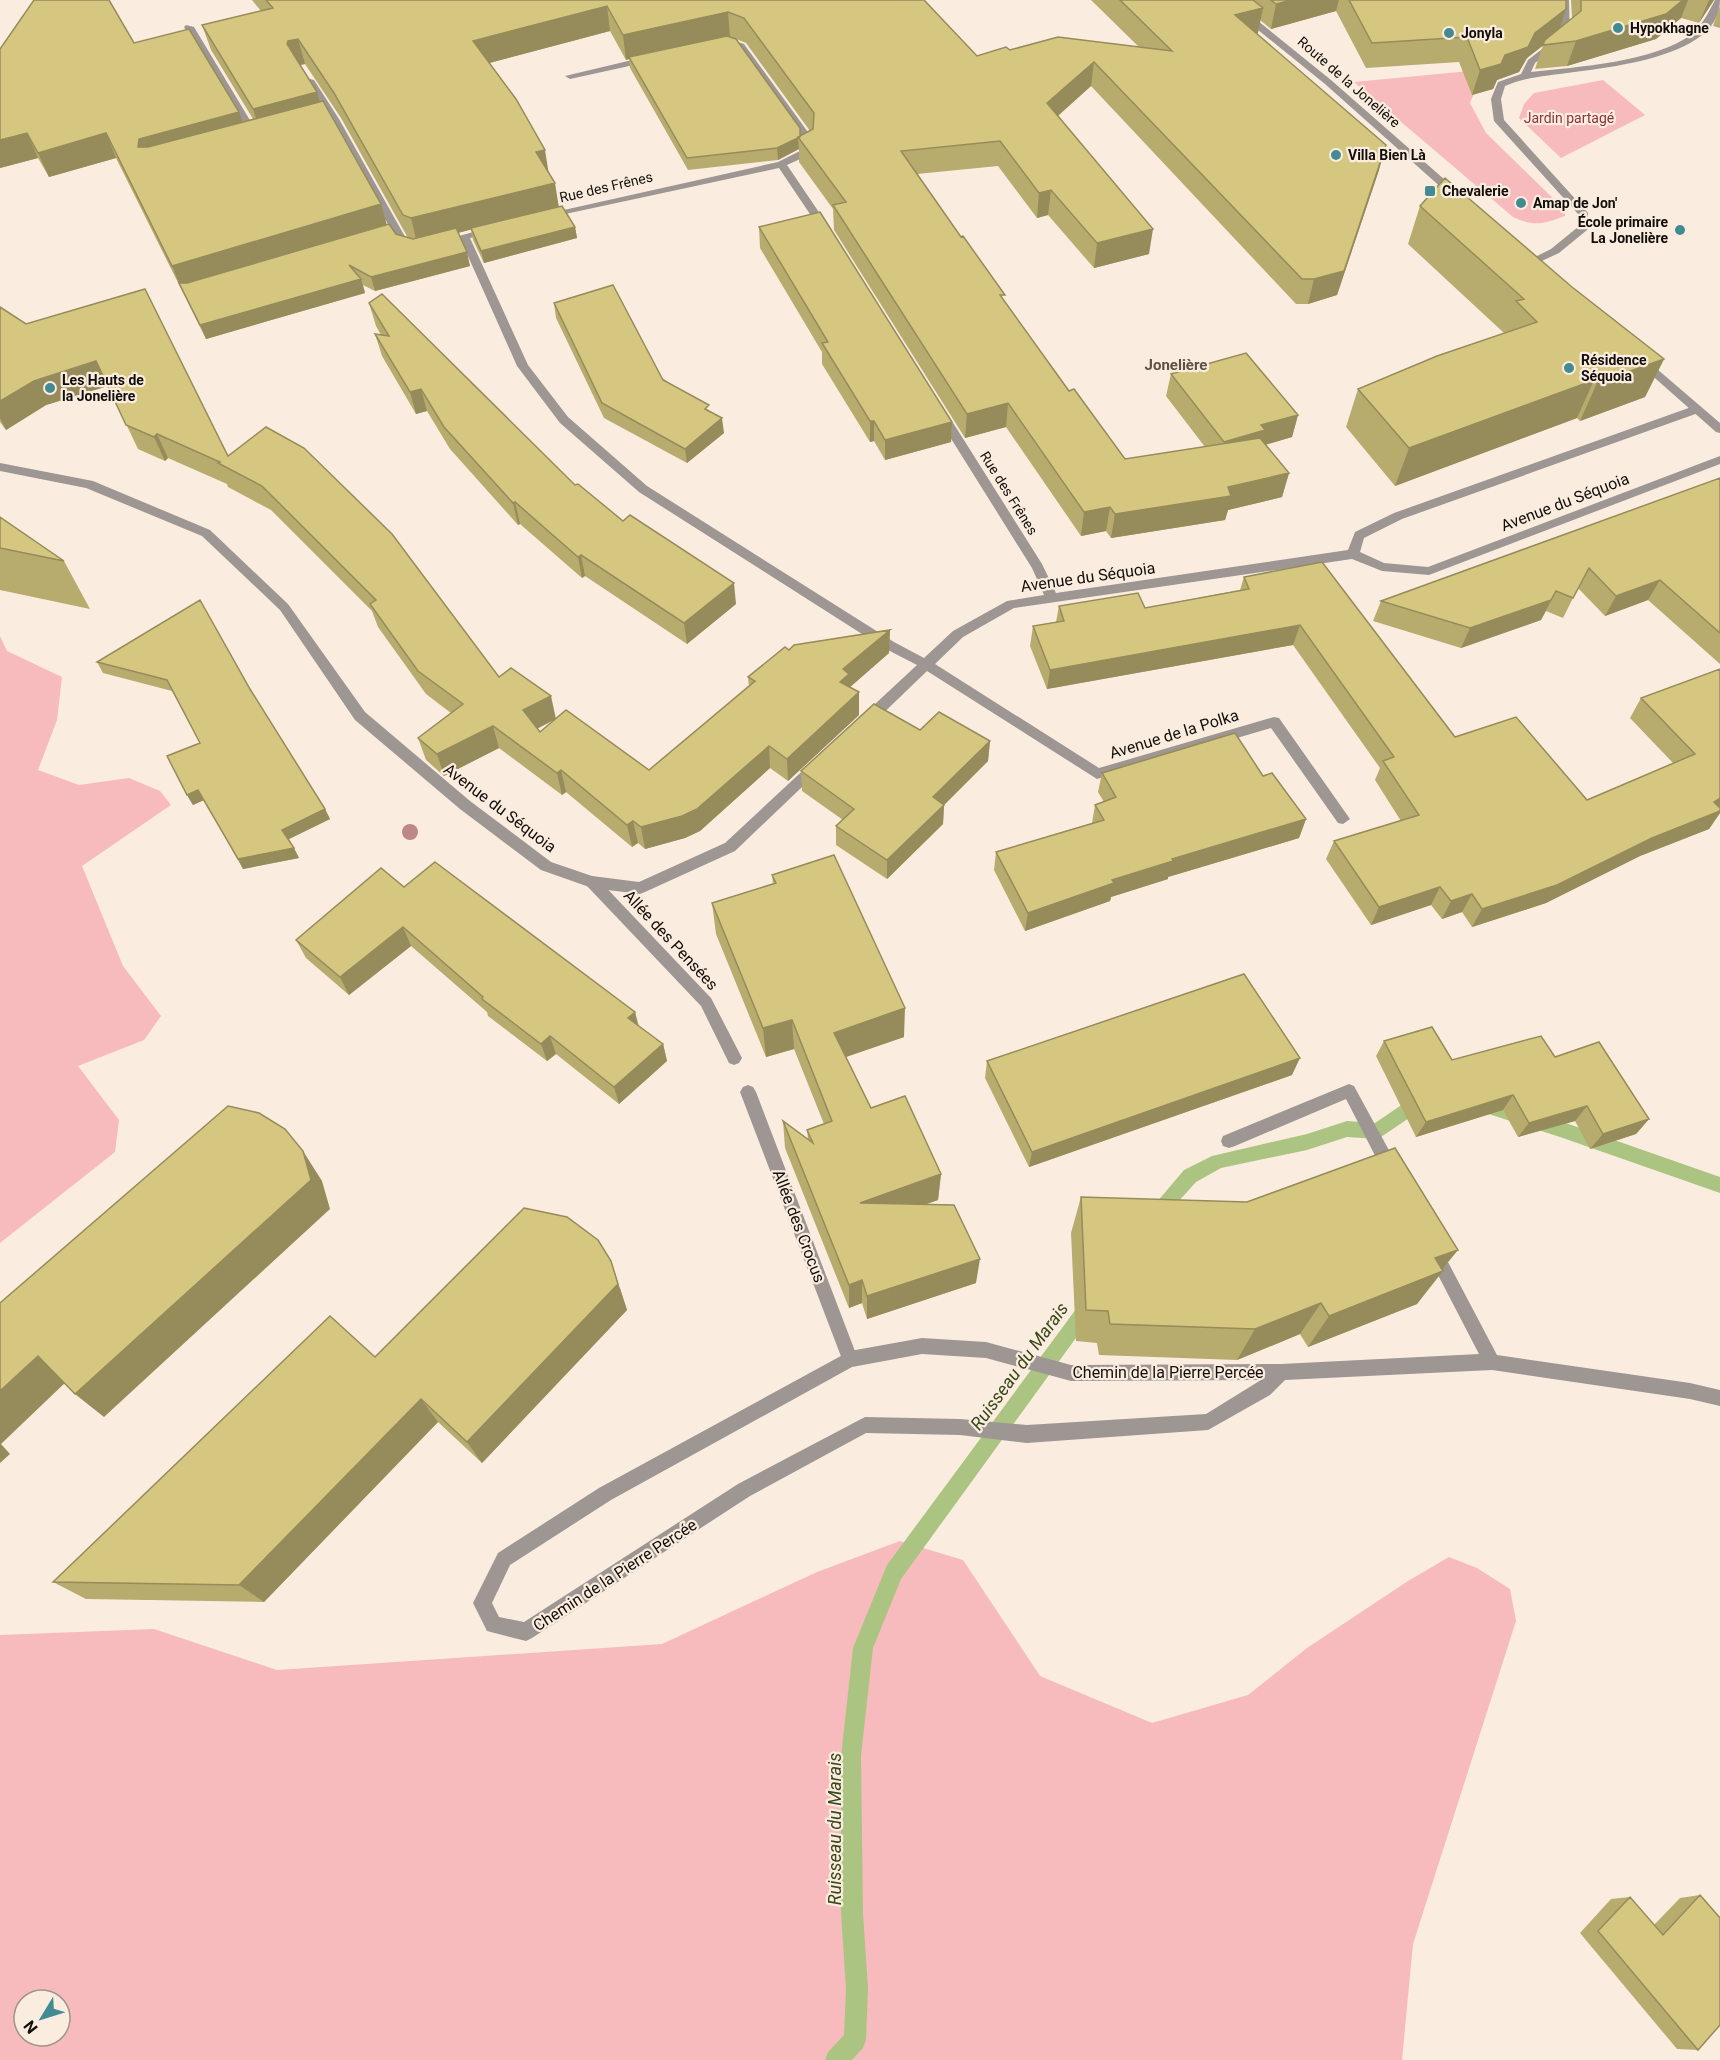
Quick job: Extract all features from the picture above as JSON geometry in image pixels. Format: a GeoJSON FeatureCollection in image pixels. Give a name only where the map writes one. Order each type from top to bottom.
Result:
{"type":"FeatureCollection","features":[{"type":"Feature","properties":{"kind":"street","name":"Route de la Jonelière"},"geometry":{"type":"LineString","coordinates":[[1226,0],[1328,82],[1470,207]]}},
{"type":"Feature","properties":{"kind":"street"},"geometry":{"type":"LineString","coordinates":[[1525,76],[1531,62],[1565,36],[1563,0]]}},
{"type":"Feature","properties":{"kind":"street"},"geometry":{"type":"LineString","coordinates":[[1533,262],[1555,251],[1583,228],[1583,213],[1499,121],[1496,99],[1501,84],[1525,76],[1616,64],[1676,47],[1696,35],[1712,16],[1720,0]]}},
{"type":"Feature","properties":{"kind":"street"},"geometry":{"type":"LineString","coordinates":[[189,27],[257,140]]}},
{"type":"Feature","properties":{"kind":"street","name":"Rue des Frênes"},"geometry":{"type":"LineString","coordinates":[[533,220],[781,164],[807,152],[808,139],[741,46],[729,42],[706,47]]}},
{"type":"Feature","properties":{"kind":"street"},"geometry":{"type":"LineString","coordinates":[[570,76],[661,57]]}},
{"type":"Feature","properties":{"kind":"street"},"geometry":{"type":"LineString","coordinates":[[301,68],[391,234],[404,244],[417,248],[426,246]]}},
{"type":"Feature","properties":{"kind":"street"},"geometry":{"type":"LineString","coordinates":[[245,143],[268,137]]}},
{"type":"Feature","properties":{"kind":"street"},"geometry":{"type":"LineString","coordinates":[[781,164],[830,236]]}},
{"type":"Feature","properties":{"kind":"street"},"geometry":{"type":"LineString","coordinates":[[498,228],[459,237],[523,366],[564,420],[643,489],[889,645],[925,663]]}},
{"type":"Feature","properties":{"kind":"street"},"geometry":{"type":"LineString","coordinates":[[1524,254],[1541,270]]}},
{"type":"Feature","properties":{"kind":"street"},"geometry":{"type":"LineString","coordinates":[[1638,357],[1720,429]]}},
{"type":"Feature","properties":{"kind":"street","name":"Rue des Frênes"},"geometry":{"type":"LineString","coordinates":[[937,407],[1038,567],[1052,598]]}},
{"type":"Feature","properties":{"kind":"street"},"geometry":{"type":"LineString","coordinates":[[1353,554],[1359,535],[1398,516],[1697,409]]}},
{"type":"Feature","properties":{"kind":"street","name":"Avenue du Séquoia"},"geometry":{"type":"LineString","coordinates":[[857,729],[958,634],[1011,604],[1353,554],[1382,567],[1430,571],[1720,460]]}},
{"type":"Feature","properties":{"kind":"street","name":"Avenue du Séquoia"},"geometry":{"type":"LineString","coordinates":[[0,467],[89,484],[206,533],[284,607],[360,716],[465,805],[546,866],[592,882],[640,888],[730,847],[823,760]]}},
{"type":"Feature","properties":{"kind":"street","name":"Avenue de la Polka"},"geometry":{"type":"LineString","coordinates":[[925,663],[1097,774],[1274,722],[1343,819]]}},
{"type":"Feature","properties":{"kind":"street","name":"Allée des Pensées"},"geometry":{"type":"LineString","coordinates":[[592,882],[706,1002],[734,1058]]}},
{"type":"Feature","properties":{"kind":"street"},"geometry":{"type":"LineString","coordinates":[[1229,1141],[1349,1091],[1398,1185]]}},
{"type":"Feature","properties":{"kind":"street","name":"Allée des Crocus"},"geometry":{"type":"LineString","coordinates":[[747,1092],[850,1359]]}},
{"type":"Feature","properties":{"kind":"street"},"geometry":{"type":"LineString","coordinates":[[1426,1236],[1492,1362]]}},
{"type":"Feature","properties":{"kind":"street","name":"Chemin de la Pierre Percée"},"geometry":{"type":"LineString","coordinates":[[1281,1372],[1264,1389],[1208,1422],[1027,1434],[960,1427],[865,1425],[744,1490],[526,1632],[493,1625],[482,1603],[504,1559],[605,1494],[850,1359],[922,1346],[986,1350],[1071,1373],[1281,1372],[1492,1362],[1690,1391],[1720,1398]]}},
{"type":"Feature","properties":{"kind":"green space"},"geometry":{"type":"Polygon","coordinates":[[[1470,71],[1477,86],[1470,103],[1486,133],[1564,209],[1565,216],[1539,223],[1513,217],[1354,82],[1470,71]]]}},
{"type":"Feature","properties":{"kind":"green space","name":"Jardin partagé"},"geometry":{"type":"Polygon","coordinates":[[[1603,80],[1645,115],[1561,158],[1519,118],[1524,104],[1534,93],[1603,80]]]}},
{"type":"Feature","properties":{"kind":"green space"},"geometry":{"type":"Polygon","coordinates":[[[0,636],[7,651],[62,677],[57,720],[38,770],[79,785],[129,778],[160,791],[171,805],[82,866],[123,966],[161,1016],[144,1040],[78,1066],[119,1120],[115,1152],[0,1243],[0,636]]]}},
{"type":"Feature","properties":{"kind":"green space"},"geometry":{"type":"Polygon","coordinates":[[[900,1541],[963,1560],[1040,1676],[1152,1723],[1248,1695],[1307,1648],[1408,1581],[1449,1557],[1477,1568],[1510,1589],[1516,1621],[1413,1944],[1402,2060],[0,2060],[0,1635],[154,1629],[277,1670],[662,1644],[817,1572],[900,1541]]]}},
{"type":"Feature","properties":{"kind":"building"},"geometry":{"type":"Polygon","coordinates":[[[34,0],[109,0],[134,43],[189,29],[239,112],[139,139],[138,147],[148,147],[323,101],[381,204],[172,266],[106,133],[38,153],[27,133],[0,140],[0,49],[34,0]]]}},
{"type":"Feature","properties":{"kind":"building"},"geometry":{"type":"Polygon","coordinates":[[[266,0],[924,0],[977,56],[1006,47],[1010,50],[1058,37],[1172,51],[1120,0],[1253,0],[1263,8],[1235,15],[1386,145],[1344,271],[1314,279],[1302,279],[1094,62],[1047,103],[1153,229],[1097,243],[1051,190],[1039,193],[1000,141],[901,151],[1005,295],[1000,295],[1069,391],[1074,389],[1125,459],[1260,438],[1289,473],[1228,487],[1231,496],[1115,514],[1110,507],[1084,512],[1008,403],[967,414],[833,205],[846,202],[798,137],[813,129],[814,113],[744,18],[728,12],[623,35],[607,6],[473,41],[516,99],[545,150],[536,152],[555,183],[411,218],[403,215],[334,93],[298,39],[288,41],[287,44],[317,92],[253,109],[202,25],[273,8],[266,0]]]}},
{"type":"Feature","properties":{"kind":"building"},"geometry":{"type":"Polygon","coordinates":[[[1271,0],[1292,0],[1276,4],[1271,0]]]}},
{"type":"Feature","properties":{"kind":"building"},"geometry":{"type":"Polygon","coordinates":[[[1349,0],[1566,0],[1566,9],[1535,33],[1528,47],[1505,55],[1501,64],[1480,70],[1467,37],[1372,43],[1349,0]]]}},
{"type":"Feature","properties":{"kind":"building"},"geometry":{"type":"Polygon","coordinates":[[[1581,0],[1683,0],[1666,14],[1576,41],[1543,45],[1545,40],[1581,11],[1581,0]]]}},
{"type":"Feature","properties":{"kind":"building"},"geometry":{"type":"Polygon","coordinates":[[[727,36],[736,39],[800,128],[800,137],[777,148],[687,158],[629,57],[727,36]]]}},
{"type":"Feature","properties":{"kind":"building"},"geometry":{"type":"Polygon","coordinates":[[[1445,178],[1572,287],[1664,359],[1597,383],[1594,380],[1409,448],[1358,389],[1437,356],[1537,322],[1516,301],[1524,299],[1420,206],[1445,178]]]}},
{"type":"Feature","properties":{"kind":"building"},"geometry":{"type":"Polygon","coordinates":[[[562,206],[575,227],[481,251],[471,228],[562,206]]]}},
{"type":"Feature","properties":{"kind":"building"},"geometry":{"type":"Polygon","coordinates":[[[820,212],[952,422],[885,440],[874,421],[870,421],[822,343],[828,342],[759,227],[820,212]]]}},
{"type":"Feature","properties":{"kind":"building"},"geometry":{"type":"Polygon","coordinates":[[[389,224],[396,234],[413,239],[456,228],[467,252],[371,277],[349,265],[361,279],[200,325],[179,283],[187,283],[389,224]]]}},
{"type":"Feature","properties":{"kind":"building"},"geometry":{"type":"Polygon","coordinates":[[[613,285],[663,380],[709,405],[705,409],[722,418],[685,449],[602,403],[554,303],[613,285]]]}},
{"type":"Feature","properties":{"kind":"building"},"geometry":{"type":"Polygon","coordinates":[[[145,289],[228,456],[266,427],[304,448],[392,534],[499,677],[511,668],[551,696],[523,710],[540,732],[566,710],[649,770],[755,681],[748,677],[785,647],[789,650],[794,645],[890,630],[843,669],[849,674],[840,682],[859,692],[787,759],[769,746],[697,809],[682,816],[641,827],[633,821],[627,825],[561,770],[557,773],[493,726],[437,754],[418,738],[463,704],[418,671],[370,604],[376,600],[262,486],[218,463],[220,462],[157,434],[154,437],[126,425],[96,361],[34,381],[0,401],[0,307],[26,324],[145,289]]]}},
{"type":"Feature","properties":{"kind":"building"},"geometry":{"type":"Polygon","coordinates":[[[382,294],[575,485],[578,484],[623,521],[630,515],[734,583],[684,623],[581,555],[578,557],[515,502],[513,503],[444,427],[421,389],[410,392],[375,334],[389,336],[369,303],[382,294]]]}},
{"type":"Feature","properties":{"kind":"building"},"geometry":{"type":"Polygon","coordinates":[[[1246,353],[1298,415],[1261,425],[1265,430],[1224,442],[1171,374],[1246,353]]]}},
{"type":"Feature","properties":{"kind":"building"},"geometry":{"type":"Polygon","coordinates":[[[1720,478],[1720,633],[1660,580],[1616,596],[1589,568],[1573,598],[1556,591],[1551,600],[1470,628],[1381,601],[1720,478]]]}},
{"type":"Feature","properties":{"kind":"building"},"geometry":{"type":"Polygon","coordinates":[[[0,517],[64,561],[0,548],[0,517]]]}},
{"type":"Feature","properties":{"kind":"building"},"geometry":{"type":"Polygon","coordinates":[[[1322,562],[1455,737],[1516,717],[1587,800],[1695,754],[1641,698],[1720,669],[1720,798],[1714,802],[1720,811],[1652,838],[1557,885],[1482,909],[1472,894],[1451,901],[1440,887],[1379,907],[1334,841],[1419,815],[1383,761],[1394,757],[1300,625],[1050,670],[1033,626],[1064,621],[1059,606],[1138,593],[1145,608],[1249,589],[1244,577],[1322,562]]]}},
{"type":"Feature","properties":{"kind":"building"},"geometry":{"type":"Polygon","coordinates":[[[200,600],[250,689],[325,809],[282,830],[294,848],[238,859],[198,790],[187,795],[167,756],[200,743],[167,680],[97,662],[200,600]]]}},
{"type":"Feature","properties":{"kind":"building"},"geometry":{"type":"Polygon","coordinates":[[[874,704],[920,730],[939,712],[990,741],[933,797],[944,805],[887,860],[836,826],[854,809],[801,771],[874,704]]]}},
{"type":"Feature","properties":{"kind":"building"},"geometry":{"type":"Polygon","coordinates":[[[1235,733],[1263,776],[1272,773],[1306,819],[1172,859],[1173,861],[1112,880],[1114,883],[1028,913],[996,852],[1104,820],[1095,805],[1116,797],[1102,773],[1235,733]]]}},
{"type":"Feature","properties":{"kind":"building"},"geometry":{"type":"Polygon","coordinates":[[[834,855],[905,1008],[834,1033],[871,1108],[905,1096],[941,1174],[860,1203],[954,1205],[980,1259],[867,1296],[862,1280],[849,1285],[783,1121],[813,1143],[807,1130],[832,1121],[792,1020],[763,1028],[712,903],[776,883],[772,875],[834,855]]]}},
{"type":"Feature","properties":{"kind":"building"},"geometry":{"type":"Polygon","coordinates":[[[435,862],[635,1012],[628,1018],[663,1044],[614,1087],[550,1036],[541,1044],[482,999],[483,997],[403,927],[340,977],[296,940],[381,868],[404,887],[435,862]]]}},
{"type":"Feature","properties":{"kind":"building"},"geometry":{"type":"Polygon","coordinates":[[[1244,974],[1300,1058],[1032,1152],[987,1061],[1244,974]]]}},
{"type":"Feature","properties":{"kind":"building"},"geometry":{"type":"Polygon","coordinates":[[[1432,1027],[1452,1060],[1541,1036],[1555,1057],[1599,1042],[1649,1119],[1603,1134],[1587,1106],[1529,1123],[1513,1095],[1426,1122],[1384,1041],[1432,1027]]]}},
{"type":"Feature","properties":{"kind":"building"},"geometry":{"type":"Polygon","coordinates":[[[228,1106],[259,1113],[285,1129],[303,1151],[311,1180],[75,1394],[38,1356],[0,1391],[0,1303],[228,1106]]]}},
{"type":"Feature","properties":{"kind":"building"},"geometry":{"type":"Polygon","coordinates":[[[1395,1148],[1458,1250],[1435,1258],[1443,1271],[1329,1316],[1321,1303],[1255,1329],[1110,1324],[1108,1311],[1086,1310],[1081,1197],[1247,1202],[1395,1148]]]}},
{"type":"Feature","properties":{"kind":"building"},"geometry":{"type":"Polygon","coordinates":[[[524,1208],[567,1217],[598,1240],[611,1261],[618,1284],[467,1442],[421,1399],[239,1585],[53,1582],[330,1316],[375,1357],[524,1208]]]}},
{"type":"Feature","properties":{"kind":"building"},"geometry":{"type":"Polygon","coordinates":[[[1700,1895],[1720,1918],[1720,2025],[1698,2050],[1598,1931],[1630,1897],[1663,1935],[1700,1895]]]}},
{"type":"Feature","properties":{"kind":"waterway","name":"Ruisseau du Marais"},"geometry":{"type":"LineString","coordinates":[[1154,1216],[1190,1176],[1218,1161],[1307,1142],[1347,1129],[1378,1131],[1409,1109],[1425,1103]]}},
{"type":"Feature","properties":{"kind":"waterway","name":"Ruisseau du Marais"},"geometry":{"type":"LineString","coordinates":[[1479,1104],[1560,1129],[1720,1185]]}},
{"type":"Feature","properties":{"kind":"waterway","name":"Ruisseau du Marais"},"geometry":{"type":"LineString","coordinates":[[836,2060],[855,2040],[857,1989],[852,1913],[851,1756],[863,1648],[894,1572],[1088,1307]]}},
{"type":"Feature","properties":{"kind":"place","name":"Hypokhagne"},"geometry":{"type":"Point","coordinates":[1618,28]}},
{"type":"Feature","properties":{"kind":"place","name":"Jonyla"},"geometry":{"type":"Point","coordinates":[1449,33]}},
{"type":"Feature","properties":{"kind":"place","name":"Villa Bien Là"},"geometry":{"type":"Point","coordinates":[1336,155]}},
{"type":"Feature","properties":{"kind":"place","name":"Chevalerie"},"geometry":{"type":"Point","coordinates":[1430,191]}},
{"type":"Feature","properties":{"kind":"place","name":"Amap de Jon'"},"geometry":{"type":"Point","coordinates":[1521,203]}},
{"type":"Feature","properties":{"kind":"place","name":"École primaire La Jonelière"},"geometry":{"type":"Point","coordinates":[1680,230]}},
{"type":"Feature","properties":{"kind":"place","name":"Résidence Séquoia"},"geometry":{"type":"Point","coordinates":[1569,368]}},
{"type":"Feature","properties":{"kind":"place","name":"Les Hauts de la Jonelière"},"geometry":{"type":"Point","coordinates":[50,388]}},
{"type":"Feature","properties":{"kind":"district","name":"Jonelière"},"geometry":{"type":"Point","coordinates":[1176,365]}}]}
